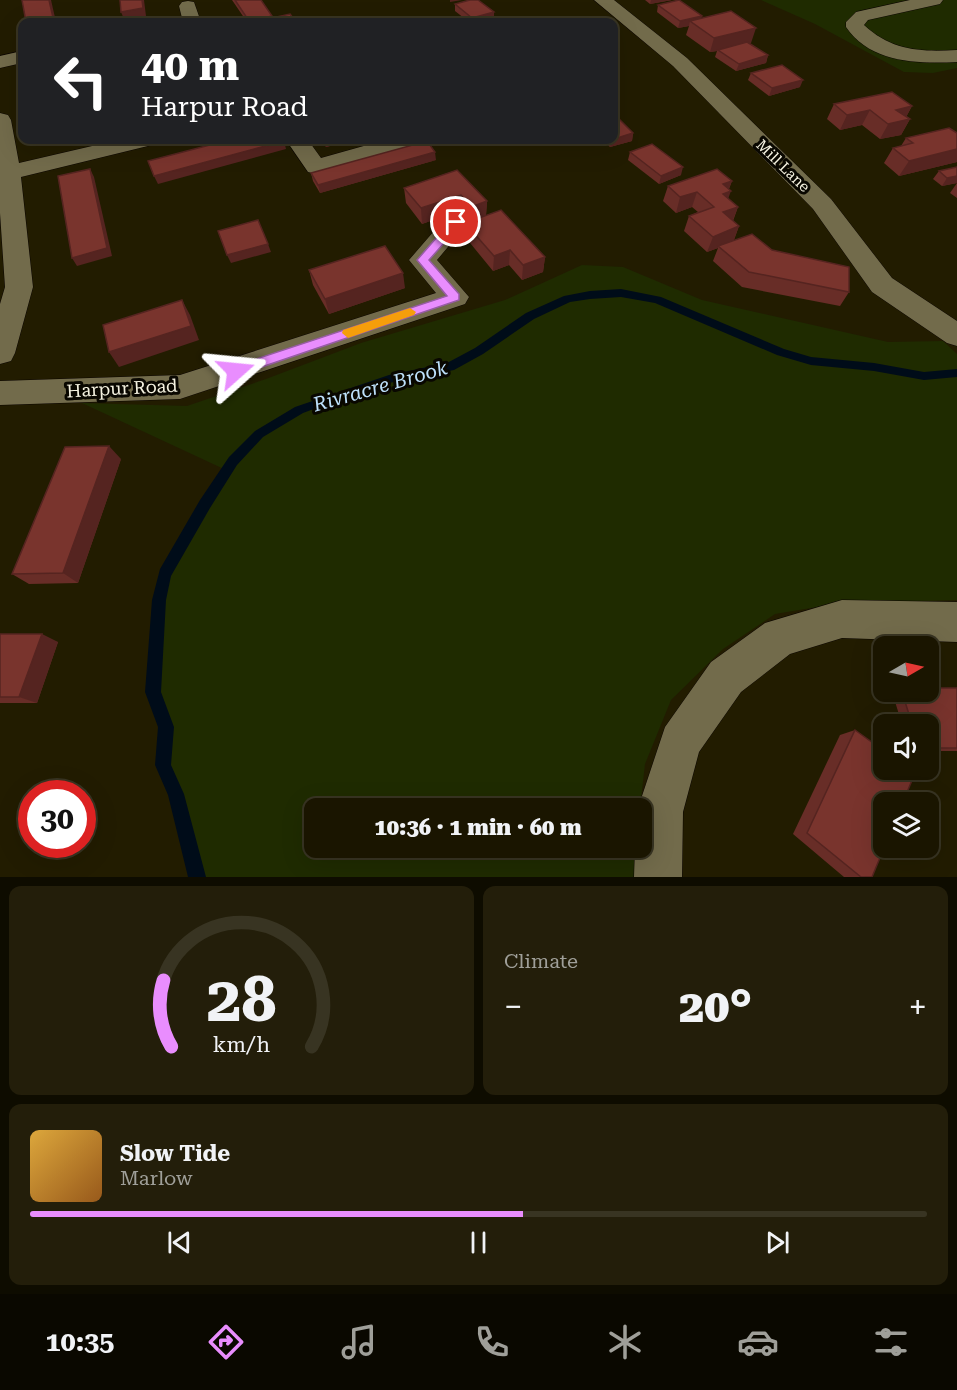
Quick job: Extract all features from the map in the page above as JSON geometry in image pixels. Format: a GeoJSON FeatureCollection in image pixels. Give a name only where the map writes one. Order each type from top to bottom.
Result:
{"type":"FeatureCollection","features":[{"type":"Feature","properties":{"kind":"street","name":"Mill Lane"},"geometry":{"type":"LineString","coordinates":[[603,0],[680,62],[822,204],[882,285],[957,335]]}},
{"type":"Feature","properties":{"kind":"street"},"geometry":{"type":"LineString","coordinates":[[934,0],[862,16],[855,22],[855,27],[864,36],[896,54],[910,58],[957,56]]}},
{"type":"Feature","properties":{"kind":"street"},"geometry":{"type":"LineString","coordinates":[[0,62],[18,58]]}},
{"type":"Feature","properties":{"kind":"street"},"geometry":{"type":"LineString","coordinates":[[0,120],[9,173],[19,287],[0,353]]}},
{"type":"Feature","properties":{"kind":"street"},"geometry":{"type":"LineString","coordinates":[[9,173],[128,144]]}},
{"type":"Feature","properties":{"kind":"street"},"geometry":{"type":"LineString","coordinates":[[300,144],[316,167],[394,144]]}},
{"type":"Feature","properties":{"kind":"street","name":"Harpur Road"},"geometry":{"type":"LineString","coordinates":[[0,393],[180,387],[455,297],[422,260],[456,222]]}},
{"type":"Feature","properties":{"kind":"street"},"geometry":{"type":"LineString","coordinates":[[658,877],[660,812],[680,742],[726,676],[779,637],[842,619],[957,622]]}},
{"type":"Feature","properties":{"kind":"green space"},"geometry":{"type":"Polygon","coordinates":[[[761,0],[957,0],[957,68],[933,73],[904,72],[815,24],[761,0]]]}},
{"type":"Feature","properties":{"kind":"green space"},"geometry":{"type":"Polygon","coordinates":[[[582,265],[623,267],[702,300],[888,342],[943,341],[957,354],[957,600],[841,603],[775,614],[723,649],[671,700],[645,764],[641,798],[304,798],[304,858],[636,858],[634,877],[197,877],[176,794],[163,765],[166,727],[153,692],[155,646],[159,600],[165,574],[226,470],[82,403],[187,406],[361,343],[505,300],[582,265]]]}},
{"type":"Feature","properties":{"kind":"building"},"geometry":{"type":"Polygon","coordinates":[[[22,0],[49,0],[53,18],[25,18],[22,0]]]}},
{"type":"Feature","properties":{"kind":"building"},"geometry":{"type":"Polygon","coordinates":[[[120,0],[142,0],[143,8],[121,12],[120,0]]]}},
{"type":"Feature","properties":{"kind":"building"},"geometry":{"type":"Polygon","coordinates":[[[235,0],[261,0],[272,16],[263,18],[247,18],[235,0]]]}},
{"type":"Feature","properties":{"kind":"building"},"geometry":{"type":"Polygon","coordinates":[[[478,0],[494,12],[472,18],[455,4],[478,0]]]}},
{"type":"Feature","properties":{"kind":"building"},"geometry":{"type":"Polygon","coordinates":[[[679,0],[702,16],[680,21],[658,5],[679,0]]]}},
{"type":"Feature","properties":{"kind":"building"},"geometry":{"type":"Polygon","coordinates":[[[731,11],[756,28],[714,38],[690,21],[731,11]]]}},
{"type":"Feature","properties":{"kind":"building"},"geometry":{"type":"Polygon","coordinates":[[[290,14],[293,18],[272,18],[290,14]]]}},
{"type":"Feature","properties":{"kind":"building"},"geometry":{"type":"Polygon","coordinates":[[[747,42],[768,55],[739,64],[718,50],[747,42]]]}},
{"type":"Feature","properties":{"kind":"building"},"geometry":{"type":"Polygon","coordinates":[[[782,65],[803,80],[772,88],[751,73],[782,65]]]}},
{"type":"Feature","properties":{"kind":"building"},"geometry":{"type":"Polygon","coordinates":[[[892,92],[912,106],[896,110],[910,119],[888,124],[870,110],[847,115],[834,104],[892,92]]]}},
{"type":"Feature","properties":{"kind":"building"},"geometry":{"type":"Polygon","coordinates":[[[618,118],[633,133],[618,138],[618,118]]]}},
{"type":"Feature","properties":{"kind":"building"},"geometry":{"type":"Polygon","coordinates":[[[949,128],[957,133],[957,149],[909,161],[893,148],[913,143],[906,138],[949,128]]]}},
{"type":"Feature","properties":{"kind":"building"},"geometry":{"type":"Polygon","coordinates":[[[214,144],[273,144],[154,176],[148,161],[214,144]]]}},
{"type":"Feature","properties":{"kind":"building"},"geometry":{"type":"Polygon","coordinates":[[[416,144],[429,144],[435,152],[318,185],[311,173],[416,144]]]}},
{"type":"Feature","properties":{"kind":"building"},"geometry":{"type":"Polygon","coordinates":[[[652,144],[683,167],[661,176],[630,152],[652,144]]]}},
{"type":"Feature","properties":{"kind":"building"},"geometry":{"type":"Polygon","coordinates":[[[957,167],[957,176],[947,178],[939,171],[957,167]]]}},
{"type":"Feature","properties":{"kind":"building"},"geometry":{"type":"Polygon","coordinates":[[[90,169],[107,248],[72,258],[58,176],[90,169]]]}},
{"type":"Feature","properties":{"kind":"building"},"geometry":{"type":"Polygon","coordinates":[[[717,169],[732,181],[723,184],[731,191],[723,194],[738,207],[723,212],[739,226],[713,237],[689,216],[714,207],[697,192],[680,197],[668,186],[717,169]]]}},
{"type":"Feature","properties":{"kind":"building"},"geometry":{"type":"Polygon","coordinates":[[[457,170],[487,201],[471,207],[461,195],[421,208],[404,188],[457,170]]]}},
{"type":"Feature","properties":{"kind":"building"},"geometry":{"type":"Polygon","coordinates":[[[501,210],[545,257],[523,265],[510,250],[494,256],[465,223],[501,210]]]}},
{"type":"Feature","properties":{"kind":"building"},"geometry":{"type":"Polygon","coordinates":[[[258,220],[268,244],[227,255],[218,231],[258,220]]]}},
{"type":"Feature","properties":{"kind":"building"},"geometry":{"type":"Polygon","coordinates":[[[752,234],[772,250],[849,267],[849,292],[749,272],[718,246],[752,234]]]}},
{"type":"Feature","properties":{"kind":"building"},"geometry":{"type":"Polygon","coordinates":[[[385,246],[403,273],[325,299],[309,270],[385,246]]]}},
{"type":"Feature","properties":{"kind":"building"},"geometry":{"type":"Polygon","coordinates":[[[182,300],[191,326],[109,352],[103,325],[182,300]]]}},
{"type":"Feature","properties":{"kind":"building"},"geometry":{"type":"Polygon","coordinates":[[[109,446],[63,573],[12,574],[65,447],[109,446]]]}},
{"type":"Feature","properties":{"kind":"building"},"geometry":{"type":"Polygon","coordinates":[[[0,634],[42,634],[19,697],[0,697],[0,634]]]}},
{"type":"Feature","properties":{"kind":"building"},"geometry":{"type":"Polygon","coordinates":[[[939,688],[957,688],[957,748],[939,748],[939,714],[909,714],[905,702],[939,702],[939,688]]]}},
{"type":"Feature","properties":{"kind":"building"},"geometry":{"type":"Polygon","coordinates":[[[855,730],[873,743],[873,780],[912,780],[907,792],[873,792],[873,858],[880,858],[872,877],[861,877],[807,833],[855,730]]]}},
{"type":"Feature","properties":{"kind":"waterway","name":"Rivracre Brook"},"geometry":{"type":"LineString","coordinates":[[197,877],[176,794],[163,765],[166,727],[153,692],[159,600],[165,574],[205,504],[233,461],[259,434],[299,410],[342,394],[389,379],[450,367],[479,351],[530,316],[568,299],[590,295],[621,293],[657,300],[781,352],[811,361],[874,367],[924,376],[957,373]]}},
{"type":"Feature","properties":{"kind":"slow traffic"},"geometry":{"type":"LineString","coordinates":[[348,333],[410,312]]}},
{"type":"Feature","properties":{"kind":"route"},"geometry":{"type":"LineString","coordinates":[[236,371],[455,297],[422,260],[456,222]]}}]}
